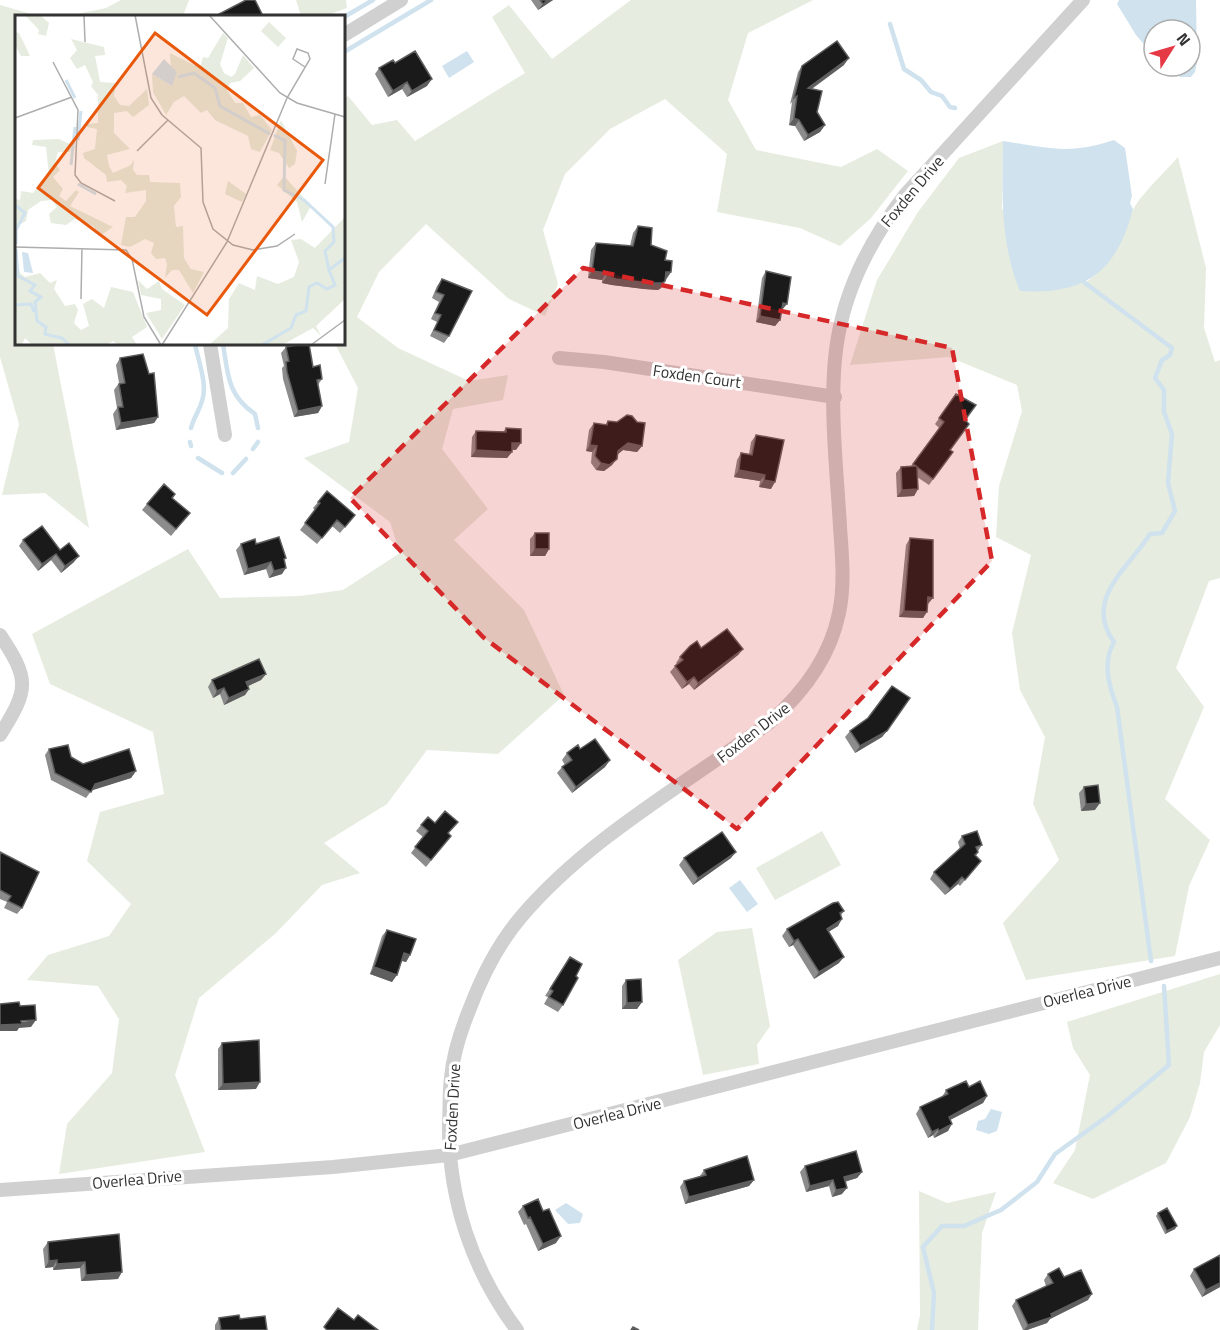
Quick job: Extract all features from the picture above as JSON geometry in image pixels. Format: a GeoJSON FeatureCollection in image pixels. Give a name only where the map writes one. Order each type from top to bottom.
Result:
{"type":"FeatureCollection","features":[{"type":"Feature","properties":{"kind":"street"},"geometry":{"type":"LineString","coordinates":[[345,34],[401,0]]}},
{"type":"Feature","properties":{"kind":"street","name":"Foxden Drive"},"geometry":{"type":"LineString","coordinates":[[517,1330],[489,1286],[473,1253],[455,1195],[449,1155],[451,1076],[460,1033],[485,972],[519,919],[554,882],[594,848],[770,722],[793,701],[820,665],[839,613],[843,575],[835,397],[836,350],[850,289],[880,228],[905,195],[1083,0]]}},
{"type":"Feature","properties":{"kind":"street"},"geometry":{"type":"LineString","coordinates":[[210,345],[225,435]]}},
{"type":"Feature","properties":{"kind":"street","name":"Foxden Court"},"geometry":{"type":"LineString","coordinates":[[559,358],[604,362],[835,397]]}},
{"type":"Feature","properties":{"kind":"street"},"geometry":{"type":"LineString","coordinates":[[0,635],[16,657],[23,675],[20,704],[0,735]]}},
{"type":"Feature","properties":{"kind":"street","name":"Overlea Drive"},"geometry":{"type":"LineString","coordinates":[[0,1190],[333,1167],[449,1155],[1220,958]]}},
{"type":"Feature","properties":{"kind":"highlighted area"},"geometry":{"type":"Polygon","coordinates":[[[583,268],[952,348],[992,561],[737,829],[483,637],[350,498],[583,268]]]}},
{"type":"Feature","properties":{"kind":"shaded area"},"geometry":{"type":"Polygon","coordinates":[[[121,0],[189,0],[183,15],[72,15],[106,8],[121,0]]]}},
{"type":"Feature","properties":{"kind":"shaded area"},"geometry":{"type":"Polygon","coordinates":[[[296,0],[346,0],[347,8],[328,15],[301,15],[296,0]]]}},
{"type":"Feature","properties":{"kind":"shaded area"},"geometry":{"type":"Polygon","coordinates":[[[631,0],[813,0],[748,33],[728,100],[756,150],[841,167],[877,149],[908,171],[871,218],[840,246],[800,228],[717,212],[727,154],[665,99],[610,129],[565,174],[543,230],[558,284],[545,316],[509,299],[426,224],[379,272],[357,317],[398,348],[469,381],[508,375],[503,400],[453,409],[442,449],[488,509],[454,540],[524,610],[564,695],[498,754],[427,750],[387,804],[324,843],[360,873],[322,885],[276,933],[199,998],[175,1075],[205,1152],[59,1174],[67,1124],[112,1073],[119,1019],[98,986],[27,980],[48,955],[109,936],[131,904],[87,861],[100,812],[164,794],[153,732],[50,684],[32,634],[188,549],[220,598],[300,596],[343,590],[400,553],[390,522],[304,458],[349,442],[358,388],[336,345],[345,345],[345,99],[348,96],[372,125],[397,120],[415,141],[525,73],[492,17],[509,5],[552,59],[631,0]]]}},
{"type":"Feature","properties":{"kind":"shaded area"},"geometry":{"type":"Polygon","coordinates":[[[0,5],[35,15],[15,15],[15,345],[53,345],[89,528],[45,493],[2,495],[19,424],[0,357],[0,5]]]}},
{"type":"Feature","properties":{"kind":"shaded area"},"geometry":{"type":"Polygon","coordinates":[[[1003,141],[1002,209],[1085,283],[1110,259],[1133,210],[1178,157],[1206,268],[1204,328],[1215,362],[1220,360],[1220,578],[1209,581],[1176,668],[1204,707],[1165,799],[1210,840],[1189,886],[1175,956],[1026,980],[1003,923],[1059,860],[1033,804],[1045,737],[1020,690],[1012,633],[1031,555],[996,537],[999,486],[1022,411],[1017,385],[949,357],[850,365],[877,280],[918,212],[959,158],[1003,141]]]}},
{"type":"Feature","properties":{"kind":"shaded area"},"geometry":{"type":"Polygon","coordinates":[[[822,831],[841,865],[775,900],[756,868],[822,831]]]}},
{"type":"Feature","properties":{"kind":"shaded area"},"geometry":{"type":"Polygon","coordinates":[[[752,928],[770,1026],[757,1045],[759,1064],[703,1075],[678,960],[717,932],[752,928]]]}},
{"type":"Feature","properties":{"kind":"shaded area"},"geometry":{"type":"Polygon","coordinates":[[[1220,974],[1220,1025],[1204,1052],[1200,1083],[1190,1117],[1166,1163],[1093,1199],[1053,1183],[1075,1150],[1090,1075],[1073,1048],[1067,1022],[1220,974]]]}},
{"type":"Feature","properties":{"kind":"shaded area"},"geometry":{"type":"Polygon","coordinates":[[[919,1191],[947,1203],[996,1192],[982,1233],[978,1330],[917,1330],[920,1315],[919,1191]]]}},
{"type":"Feature","properties":{"kind":"water"},"geometry":{"type":"Polygon","coordinates":[[[1119,0],[1196,0],[1196,18],[1142,18],[1142,42],[1117,4],[1119,0]]]}},
{"type":"Feature","properties":{"kind":"water"},"geometry":{"type":"Polygon","coordinates":[[[467,51],[474,62],[449,78],[442,66],[467,51]]]}},
{"type":"Feature","properties":{"kind":"water"},"geometry":{"type":"Polygon","coordinates":[[[1114,140],[1125,148],[1132,196],[1130,203],[1133,209],[1117,249],[1107,264],[1094,276],[1080,284],[1063,289],[1020,291],[1013,273],[1006,236],[1003,141],[1046,148],[1071,149],[1114,140]]]}},
{"type":"Feature","properties":{"kind":"water"},"geometry":{"type":"Polygon","coordinates":[[[740,880],[758,904],[747,912],[729,888],[740,880]]]}},
{"type":"Feature","properties":{"kind":"water"},"geometry":{"type":"Polygon","coordinates":[[[991,1109],[1002,1112],[997,1131],[989,1134],[976,1130],[978,1121],[985,1119],[991,1109]]]}},
{"type":"Feature","properties":{"kind":"water"},"geometry":{"type":"Polygon","coordinates":[[[566,1203],[583,1214],[580,1223],[568,1224],[555,1210],[566,1203]]]}},
{"type":"Feature","properties":{"kind":"building"},"geometry":{"type":"Polygon","coordinates":[[[246,0],[255,0],[262,15],[220,15],[246,0]]]}},
{"type":"Feature","properties":{"kind":"building"},"geometry":{"type":"Polygon","coordinates":[[[837,41],[849,58],[808,88],[822,91],[817,112],[825,125],[808,135],[799,120],[794,118],[797,96],[794,98],[802,66],[837,41]]]}},
{"type":"Feature","properties":{"kind":"building"},"geometry":{"type":"Polygon","coordinates":[[[415,51],[432,79],[412,91],[407,82],[393,91],[379,68],[393,60],[395,63],[415,51]]]}},
{"type":"Feature","properties":{"kind":"building"},"geometry":{"type":"Polygon","coordinates":[[[638,226],[652,228],[651,245],[667,251],[665,260],[672,261],[671,272],[666,272],[665,281],[648,283],[616,279],[607,276],[607,273],[592,271],[596,243],[633,246],[638,226]]]}},
{"type":"Feature","properties":{"kind":"building"},"geometry":{"type":"Polygon","coordinates":[[[766,271],[791,277],[787,304],[783,303],[780,320],[760,316],[766,271]]]}},
{"type":"Feature","properties":{"kind":"building"},"geometry":{"type":"Polygon","coordinates":[[[442,279],[472,291],[449,336],[434,330],[441,315],[435,313],[444,295],[436,292],[442,279]]]}},
{"type":"Feature","properties":{"kind":"building"},"geometry":{"type":"Polygon","coordinates":[[[309,345],[313,367],[320,365],[322,379],[317,380],[322,406],[298,411],[287,372],[286,362],[289,361],[286,347],[309,345]]]}},
{"type":"Feature","properties":{"kind":"building"},"geometry":{"type":"Polygon","coordinates":[[[143,354],[149,374],[154,373],[158,417],[121,423],[118,407],[123,407],[119,384],[125,383],[120,358],[143,354]]]}},
{"type":"Feature","properties":{"kind":"building"},"geometry":{"type":"Polygon","coordinates":[[[956,394],[976,405],[965,420],[969,424],[950,450],[953,452],[933,479],[917,467],[918,489],[902,490],[901,467],[916,466],[913,464],[944,422],[939,418],[956,394]]]}},
{"type":"Feature","properties":{"kind":"building"},"geometry":{"type":"Polygon","coordinates":[[[627,415],[632,416],[637,422],[645,423],[642,446],[628,443],[618,451],[617,459],[609,465],[601,463],[595,456],[597,446],[590,445],[594,423],[607,425],[608,421],[617,422],[627,415]]]}},
{"type":"Feature","properties":{"kind":"building"},"geometry":{"type":"Polygon","coordinates":[[[506,428],[521,429],[521,443],[512,443],[512,452],[476,450],[476,431],[506,432],[506,428]]]}},
{"type":"Feature","properties":{"kind":"building"},"geometry":{"type":"Polygon","coordinates":[[[756,435],[784,440],[775,482],[764,480],[765,475],[739,470],[741,453],[752,455],[756,435]]]}},
{"type":"Feature","properties":{"kind":"building"},"geometry":{"type":"Polygon","coordinates":[[[164,484],[175,494],[172,498],[190,513],[176,529],[147,504],[164,484]]]}},
{"type":"Feature","properties":{"kind":"building"},"geometry":{"type":"Polygon","coordinates":[[[327,491],[355,515],[345,527],[337,520],[322,538],[305,523],[327,491]]]}},
{"type":"Feature","properties":{"kind":"building"},"geometry":{"type":"Polygon","coordinates":[[[42,526],[60,550],[69,543],[79,556],[65,566],[56,554],[42,564],[23,540],[42,526]]]}},
{"type":"Feature","properties":{"kind":"building"},"geometry":{"type":"Polygon","coordinates":[[[535,533],[549,533],[549,549],[535,549],[535,533]]]}},
{"type":"Feature","properties":{"kind":"building"},"geometry":{"type":"Polygon","coordinates":[[[279,537],[286,558],[284,559],[286,568],[274,571],[271,562],[248,569],[241,544],[255,539],[256,544],[279,537]]]}},
{"type":"Feature","properties":{"kind":"building"},"geometry":{"type":"Polygon","coordinates":[[[910,538],[933,540],[933,598],[928,597],[927,612],[904,611],[910,538]]]}},
{"type":"Feature","properties":{"kind":"building"},"geometry":{"type":"Polygon","coordinates":[[[727,629],[743,649],[698,683],[694,677],[687,682],[675,666],[683,660],[680,657],[697,641],[701,648],[727,629]]]}},
{"type":"Feature","properties":{"kind":"building"},"geometry":{"type":"Polygon","coordinates":[[[259,659],[266,674],[246,682],[249,689],[229,698],[224,688],[217,691],[212,680],[259,659]]]}},
{"type":"Feature","properties":{"kind":"building"},"geometry":{"type":"Polygon","coordinates":[[[892,686],[910,698],[887,731],[860,746],[850,731],[868,718],[892,686]]]}},
{"type":"Feature","properties":{"kind":"building"},"geometry":{"type":"Polygon","coordinates":[[[595,739],[610,760],[576,787],[562,767],[572,760],[567,753],[578,745],[580,749],[595,739]]]}},
{"type":"Feature","properties":{"kind":"building"},"geometry":{"type":"Polygon","coordinates":[[[68,745],[71,757],[83,764],[129,749],[136,771],[95,784],[91,792],[55,773],[49,749],[68,745]]]}},
{"type":"Feature","properties":{"kind":"building"},"geometry":{"type":"Polygon","coordinates":[[[1098,785],[1100,803],[1086,804],[1084,787],[1098,785]]]}},
{"type":"Feature","properties":{"kind":"building"},"geometry":{"type":"Polygon","coordinates":[[[445,811],[458,822],[448,833],[451,836],[431,860],[415,847],[428,831],[421,825],[428,817],[435,823],[445,811]]]}},
{"type":"Feature","properties":{"kind":"building"},"geometry":{"type":"Polygon","coordinates":[[[977,831],[982,845],[976,847],[978,852],[975,855],[981,861],[965,880],[962,877],[950,889],[934,872],[965,844],[962,836],[977,831]]]}},
{"type":"Feature","properties":{"kind":"building"},"geometry":{"type":"Polygon","coordinates":[[[722,832],[736,852],[698,878],[684,858],[722,832]]]}},
{"type":"Feature","properties":{"kind":"building"},"geometry":{"type":"Polygon","coordinates":[[[0,852],[39,872],[22,908],[8,901],[11,896],[0,890],[0,852]]]}},
{"type":"Feature","properties":{"kind":"building"},"geometry":{"type":"Polygon","coordinates":[[[838,902],[844,911],[840,913],[842,919],[827,929],[844,957],[819,972],[798,939],[794,941],[787,929],[838,902]]]}},
{"type":"Feature","properties":{"kind":"building"},"geometry":{"type":"Polygon","coordinates":[[[387,930],[416,939],[410,955],[404,953],[397,975],[374,967],[387,930]]]}},
{"type":"Feature","properties":{"kind":"building"},"geometry":{"type":"Polygon","coordinates":[[[570,957],[582,964],[576,976],[578,978],[563,1005],[549,997],[553,991],[550,989],[570,957]]]}},
{"type":"Feature","properties":{"kind":"building"},"geometry":{"type":"Polygon","coordinates":[[[641,979],[642,1002],[627,1003],[626,980],[641,979]]]}},
{"type":"Feature","properties":{"kind":"building"},"geometry":{"type":"Polygon","coordinates":[[[19,1002],[20,1006],[35,1005],[36,1020],[21,1021],[22,1024],[0,1025],[0,1004],[19,1002]]]}},
{"type":"Feature","properties":{"kind":"building"},"geometry":{"type":"Polygon","coordinates":[[[259,1040],[260,1082],[223,1084],[222,1043],[259,1040]]]}},
{"type":"Feature","properties":{"kind":"building"},"geometry":{"type":"Polygon","coordinates":[[[966,1081],[969,1087],[980,1081],[987,1096],[949,1117],[952,1124],[932,1132],[920,1107],[948,1094],[946,1090],[966,1081]]]}},
{"type":"Feature","properties":{"kind":"building"},"geometry":{"type":"Polygon","coordinates":[[[856,1151],[862,1172],[844,1177],[847,1188],[836,1190],[833,1180],[810,1186],[805,1166],[856,1151]]]}},
{"type":"Feature","properties":{"kind":"building"},"geometry":{"type":"Polygon","coordinates":[[[747,1156],[754,1180],[689,1197],[684,1181],[706,1175],[704,1170],[747,1156]]]}},
{"type":"Feature","properties":{"kind":"building"},"geometry":{"type":"Polygon","coordinates":[[[538,1199],[543,1211],[549,1209],[561,1236],[543,1244],[523,1206],[538,1199]]]}},
{"type":"Feature","properties":{"kind":"building"},"geometry":{"type":"Polygon","coordinates":[[[1167,1208],[1177,1226],[1167,1231],[1158,1213],[1167,1208]]]}},
{"type":"Feature","properties":{"kind":"building"},"geometry":{"type":"Polygon","coordinates":[[[119,1234],[122,1272],[86,1275],[85,1262],[57,1264],[57,1260],[49,1261],[48,1242],[119,1234]]]}},
{"type":"Feature","properties":{"kind":"building"},"geometry":{"type":"Polygon","coordinates":[[[1220,1255],[1220,1283],[1206,1290],[1194,1269],[1220,1255]]]}},
{"type":"Feature","properties":{"kind":"building"},"geometry":{"type":"Polygon","coordinates":[[[1059,1268],[1064,1277],[1081,1270],[1092,1294],[1051,1314],[1052,1317],[1028,1325],[1016,1300],[1053,1283],[1048,1274],[1059,1268]]]}},
{"type":"Feature","properties":{"kind":"building"},"geometry":{"type":"Polygon","coordinates":[[[338,1308],[354,1320],[358,1315],[378,1330],[327,1330],[324,1327],[338,1308]]]}},
{"type":"Feature","properties":{"kind":"building"},"geometry":{"type":"Polygon","coordinates":[[[239,1315],[240,1319],[265,1316],[267,1330],[221,1330],[219,1318],[239,1315]]]}},
{"type":"Feature","properties":{"kind":"waterway"},"geometry":{"type":"LineString","coordinates":[[345,16],[373,0]]}},
{"type":"Feature","properties":{"kind":"waterway"},"geometry":{"type":"LineString","coordinates":[[345,51],[431,0]]}},
{"type":"Feature","properties":{"kind":"waterway"},"geometry":{"type":"LineString","coordinates":[[890,24],[904,69],[921,80],[931,92],[942,96],[950,107],[955,108]]}},
{"type":"Feature","properties":{"kind":"waterway"},"geometry":{"type":"LineString","coordinates":[[1085,283],[1172,348],[1170,355],[1162,360],[1155,378],[1164,390],[1164,412],[1172,434],[1168,483],[1175,511],[1162,533],[1150,534],[1121,572],[1106,598],[1103,612],[1106,626],[1114,642],[1108,658],[1108,674],[1117,707],[1151,961]]}},
{"type":"Feature","properties":{"kind":"waterway"},"geometry":{"type":"LineString","coordinates":[[191,428],[204,395],[195,345]]}},
{"type":"Feature","properties":{"kind":"waterway"},"geometry":{"type":"LineString","coordinates":[[223,345],[230,383],[239,399],[255,414],[258,428]]}},
{"type":"Feature","properties":{"kind":"waterway"},"geometry":{"type":"LineString","coordinates":[[190,442],[191,446]]}},
{"type":"Feature","properties":{"kind":"waterway"},"geometry":{"type":"LineString","coordinates":[[253,449],[258,442]]}},
{"type":"Feature","properties":{"kind":"waterway"},"geometry":{"type":"LineString","coordinates":[[198,458],[222,473]]}},
{"type":"Feature","properties":{"kind":"waterway"},"geometry":{"type":"LineString","coordinates":[[233,473],[246,459]]}},
{"type":"Feature","properties":{"kind":"waterway"},"geometry":{"type":"LineString","coordinates":[[932,1330],[934,1293],[923,1247],[942,1226],[964,1226],[1001,1210],[1037,1182],[1055,1154],[1109,1115],[1169,1065],[1164,986]]}}]}
